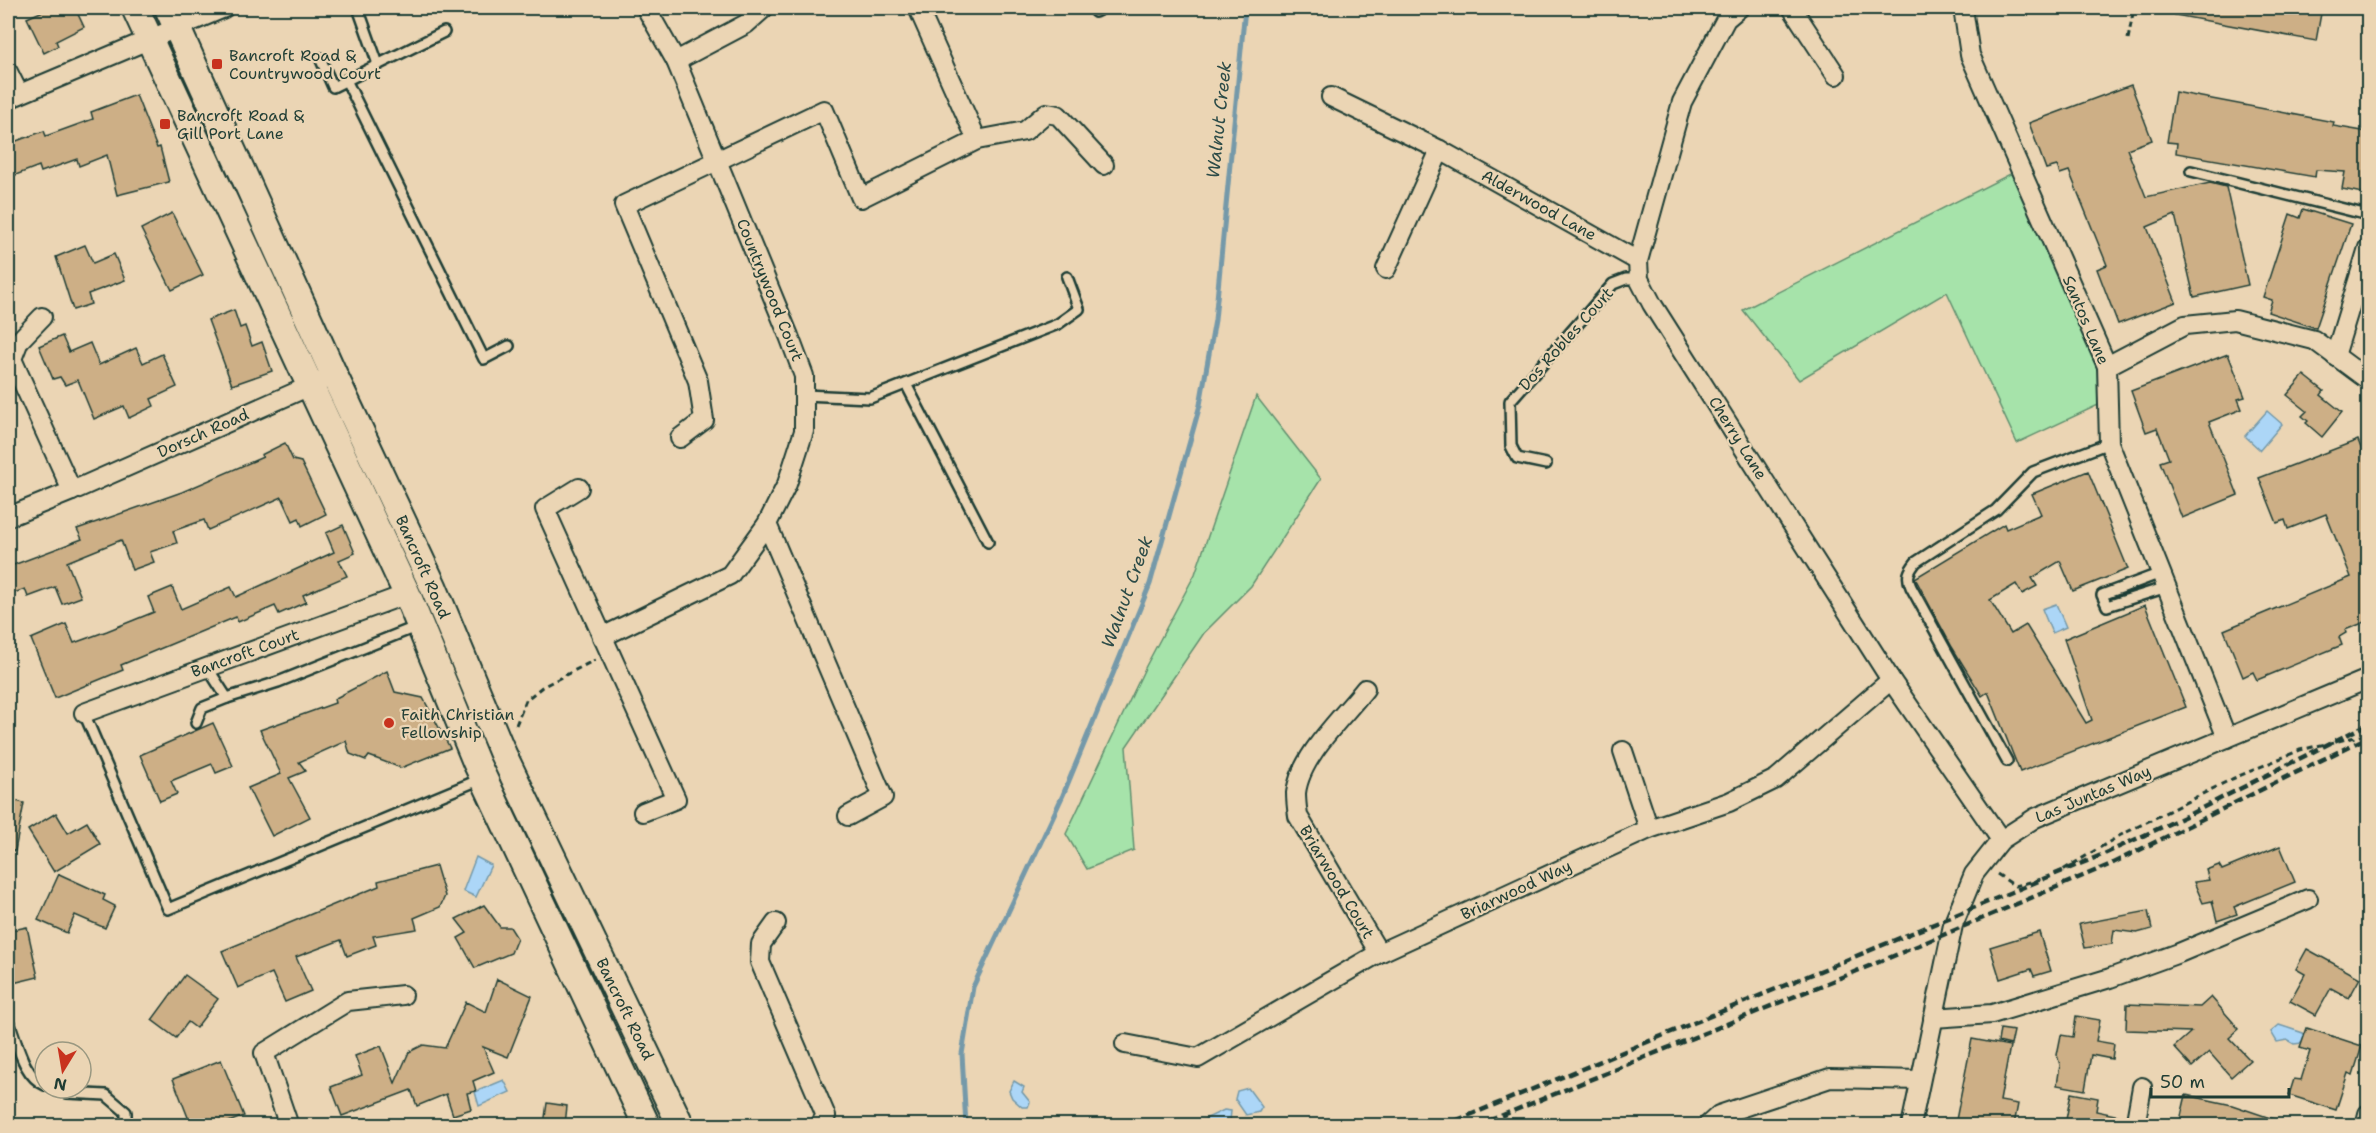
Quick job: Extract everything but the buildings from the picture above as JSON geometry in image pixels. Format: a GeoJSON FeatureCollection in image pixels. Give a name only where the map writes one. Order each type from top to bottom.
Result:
{"type":"FeatureCollection","features":[{"type":"Feature","properties":{"kind":"street","name":"Bancroft Road"},"geometry":{"type":"LineString","coordinates":[[135,8],[153,40],[308,386],[407,594],[484,778],[647,1125]]}},
{"type":"Feature","properties":{"kind":"street"},"geometry":{"type":"LineString","coordinates":[[8,72],[14,97],[153,40],[173,18],[224,8]]}},
{"type":"Feature","properties":{"kind":"street","name":"Countrywood Court"},"geometry":{"type":"LineString","coordinates":[[602,637],[730,574],[766,524],[787,484],[804,431],[804,376],[676,61],[646,8]]}},
{"type":"Feature","properties":{"kind":"street"},"geometry":{"type":"LineString","coordinates":[[676,61],[746,24],[764,8]]}},
{"type":"Feature","properties":{"kind":"street"},"geometry":{"type":"LineString","coordinates":[[918,8],[977,140]]}},
{"type":"Feature","properties":{"kind":"street"},"geometry":{"type":"LineString","coordinates":[[1638,270],[1683,102],[1726,19],[1739,8]]}},
{"type":"Feature","properties":{"kind":"street"},"geometry":{"type":"LineString","coordinates":[[1792,8],[1836,75]]}},
{"type":"Feature","properties":{"kind":"street","name":"Santos Lane"},"geometry":{"type":"LineString","coordinates":[[1963,8],[1970,54],[2106,366],[2109,443],[2227,738]]}},
{"type":"Feature","properties":{"kind":"street","name":"Bancroft Road"},"geometry":{"type":"LineString","coordinates":[[173,18],[333,375],[433,586],[503,754],[681,1125]]}},
{"type":"Feature","properties":{"kind":"street"},"geometry":{"type":"LineString","coordinates":[[1331,97],[1440,150],[1386,269]]}},
{"type":"Feature","properties":{"kind":"street"},"geometry":{"type":"LineString","coordinates":[[680,438],[704,420],[698,381],[624,206],[824,110],[861,198],[977,140],[1025,131],[1046,113],[1058,115],[1104,165]]}},
{"type":"Feature","properties":{"kind":"street","name":"Alderwood Lane"},"geometry":{"type":"LineString","coordinates":[[1440,150],[1638,270]]}},
{"type":"Feature","properties":{"kind":"street"},"geometry":{"type":"LineString","coordinates":[[2335,356],[2368,248]]}},
{"type":"Feature","properties":{"kind":"street","name":"Cherry Lane"},"geometry":{"type":"LineString","coordinates":[[1638,270],[1652,304],[1891,680],[2001,840]]}},
{"type":"Feature","properties":{"kind":"street"},"geometry":{"type":"LineString","coordinates":[[42,317],[19,340],[12,359],[72,491]]}},
{"type":"Feature","properties":{"kind":"street"},"geometry":{"type":"LineString","coordinates":[[2106,366],[2185,325],[2235,320],[2314,340],[2368,380]]}},
{"type":"Feature","properties":{"kind":"street","name":"Dorsch Road"},"geometry":{"type":"LineString","coordinates":[[8,517],[333,375]]}},
{"type":"Feature","properties":{"kind":"street"},"geometry":{"type":"LineString","coordinates":[[579,488],[545,509],[676,799],[643,812]]}},
{"type":"Feature","properties":{"kind":"street"},"geometry":{"type":"LineString","coordinates":[[766,524],[883,797],[848,816]]}},
{"type":"Feature","properties":{"kind":"street","name":"Bancroft Court"},"geometry":{"type":"LineString","coordinates":[[84,713],[407,594]]}},
{"type":"Feature","properties":{"kind":"street","name":"Las Juntas Way"},"geometry":{"type":"LineString","coordinates":[[1911,1125],[1953,925],[1974,874],[2001,840],[2035,818],[2368,679]]}},
{"type":"Feature","properties":{"kind":"street","name":"Briarwood Way"},"geometry":{"type":"LineString","coordinates":[[1125,1044],[1198,1058],[1380,953],[1649,829],[1729,802],[1776,779],[1891,680]]}},
{"type":"Feature","properties":{"kind":"street","name":"Briarwood Court"},"geometry":{"type":"LineString","coordinates":[[1365,689],[1312,754],[1302,771],[1296,792],[1298,816],[1380,953]]}},
{"type":"Feature","properties":{"kind":"street"},"geometry":{"type":"LineString","coordinates":[[1623,751],[1649,829]]}},
{"type":"Feature","properties":{"kind":"street"},"geometry":{"type":"LineString","coordinates":[[1933,1017],[1992,1014],[2110,978],[2180,953],[2308,899]]}},
{"type":"Feature","properties":{"kind":"street"},"geometry":{"type":"LineString","coordinates":[[776,923],[761,944],[760,962],[826,1116],[819,1125]]}},
{"type":"Feature","properties":{"kind":"street"},"geometry":{"type":"LineString","coordinates":[[289,1125],[264,1053],[348,1001],[403,995]]}},
{"type":"Feature","properties":{"kind":"street"},"geometry":{"type":"LineString","coordinates":[[1707,1125],[1719,1115],[1830,1078],[1920,1080]]}},
{"type":"Feature","properties":{"kind":"street"},"geometry":{"type":"LineString","coordinates":[[2135,1125],[2142,1087]]}},
{"type":"Feature","properties":{"kind":"street"},"geometry":{"type":"LineString","coordinates":[[2365,1125],[2368,1114]]}},
{"type":"Feature","properties":{"kind":"lane"},"geometry":{"type":"LineString","coordinates":[[358,8],[378,64]]}},
{"type":"Feature","properties":{"kind":"lane"},"geometry":{"type":"LineString","coordinates":[[320,58],[333,87],[444,32]]}},
{"type":"Feature","properties":{"kind":"lane"},"geometry":{"type":"LineString","coordinates":[[346,80],[484,359],[508,346]]}},
{"type":"Feature","properties":{"kind":"lane"},"geometry":{"type":"LineString","coordinates":[[2191,171],[2368,215]]}},
{"type":"Feature","properties":{"kind":"lane","name":"Dos Robles Court"},"geometry":{"type":"LineString","coordinates":[[1546,464],[1517,458],[1511,446],[1510,401],[1613,284],[1626,279],[1638,270]]}},
{"type":"Feature","properties":{"kind":"lane"},"geometry":{"type":"LineString","coordinates":[[804,395],[870,398],[1058,324],[1079,309],[1067,277]]}},
{"type":"Feature","properties":{"kind":"lane"},"geometry":{"type":"LineString","coordinates":[[906,384],[988,542]]}},
{"type":"Feature","properties":{"kind":"lane"},"geometry":{"type":"LineString","coordinates":[[2007,761],[1911,587],[1908,578],[1909,571],[1917,562],[1996,510],[2033,472],[2109,443]]}},
{"type":"Feature","properties":{"kind":"lane"},"geometry":{"type":"LineString","coordinates":[[2164,580],[2107,606],[2102,595],[2164,580]]}},
{"type":"Feature","properties":{"kind":"lane"},"geometry":{"type":"LineString","coordinates":[[196,723],[202,708],[278,682],[420,626]]}},
{"type":"Feature","properties":{"kind":"lane"},"geometry":{"type":"LineString","coordinates":[[207,667],[227,698]]}},
{"type":"Feature","properties":{"kind":"lane"},"geometry":{"type":"LineString","coordinates":[[84,713],[168,909],[484,778]]}},
{"type":"Feature","properties":{"kind":"lane"},"geometry":{"type":"LineString","coordinates":[[10,1025],[33,1077]]}},
{"type":"Feature","properties":{"kind":"lane"},"geometry":{"type":"LineString","coordinates":[[93,1094],[106,1095],[126,1112],[126,1125]]}},
{"type":"Feature","properties":{"kind":"path"},"geometry":{"type":"LineString","coordinates":[[2128,39],[2134,8]]}},
{"type":"Feature","properties":{"kind":"path"},"geometry":{"type":"LineString","coordinates":[[516,725],[526,700],[534,693],[597,659],[602,637]]}},
{"type":"Feature","properties":{"kind":"path"},"geometry":{"type":"LineString","coordinates":[[1983,863],[2014,886],[2053,876],[2119,836],[2232,779],[2301,750],[2368,734]]}},
{"type":"Feature","properties":{"kind":"green space"},"geometry":{"type":"Polygon","coordinates":[[[2020,169],[2107,366],[2109,400],[2017,443],[1947,292],[1799,380],[1743,310],[2020,169]]]}},
{"type":"Feature","properties":{"kind":"green space"},"geometry":{"type":"Polygon","coordinates":[[[1256,396],[1321,479],[1251,586],[1204,633],[1126,747],[1134,850],[1087,869],[1066,834],[1146,666],[1195,574],[1256,396]]]}},
{"type":"Feature","properties":{"kind":"water"},"geometry":{"type":"Polygon","coordinates":[[[2267,411],[2282,424],[2260,450],[2245,436],[2267,411]]]}},
{"type":"Feature","properties":{"kind":"water"},"geometry":{"type":"Polygon","coordinates":[[[2056,604],[2066,627],[2052,633],[2042,609],[2056,604]]]}},
{"type":"Feature","properties":{"kind":"water"},"geometry":{"type":"Polygon","coordinates":[[[476,857],[491,865],[476,897],[463,891],[476,857]]]}},
{"type":"Feature","properties":{"kind":"water"},"geometry":{"type":"Polygon","coordinates":[[[2279,1025],[2303,1033],[2305,1036],[2302,1043],[2294,1044],[2287,1040],[2277,1042],[2271,1032],[2279,1025]]]}},
{"type":"Feature","properties":{"kind":"water"},"geometry":{"type":"Polygon","coordinates":[[[504,1080],[510,1092],[479,1106],[475,1092],[504,1080]]]}},
{"type":"Feature","properties":{"kind":"water"},"geometry":{"type":"Polygon","coordinates":[[[1014,1081],[1024,1087],[1022,1092],[1030,1102],[1028,1107],[1022,1107],[1012,1098],[1009,1091],[1014,1081]]]}},
{"type":"Feature","properties":{"kind":"water"},"geometry":{"type":"Polygon","coordinates":[[[1248,1088],[1262,1107],[1259,1112],[1246,1115],[1235,1099],[1237,1091],[1248,1088]]]}},
{"type":"Feature","properties":{"kind":"water"},"geometry":{"type":"Polygon","coordinates":[[[1224,1110],[1231,1111],[1230,1121],[1222,1125],[1202,1125],[1203,1120],[1224,1110]]]}},
{"type":"Feature","properties":{"kind":"waterway","name":"Walnut Creek"},"geometry":{"type":"LineString","coordinates":[[966,1126],[962,1054],[973,987],[1063,795],[1150,584],[1200,405],[1215,320],[1245,8]]}},
{"type":"Feature","properties":{"kind":"railway"},"geometry":{"type":"LineString","coordinates":[[1443,1126],[2104,854],[2192,813],[2368,724]]}},
{"type":"Feature","properties":{"kind":"railway"},"geometry":{"type":"LineString","coordinates":[[1476,1126],[1879,962],[2109,865],[2368,737]]}},
{"type":"Feature","properties":{"kind":"place","name":"Bancroft Road & Countrywood Court"},"geometry":{"type":"Point","coordinates":[217,64]}},
{"type":"Feature","properties":{"kind":"place","name":"Bancroft Road & Gill Port Lane"},"geometry":{"type":"Point","coordinates":[165,124]}},
{"type":"Feature","properties":{"kind":"place","name":"Faith Christian Fellowship"},"geometry":{"type":"Point","coordinates":[389,723]}}]}
